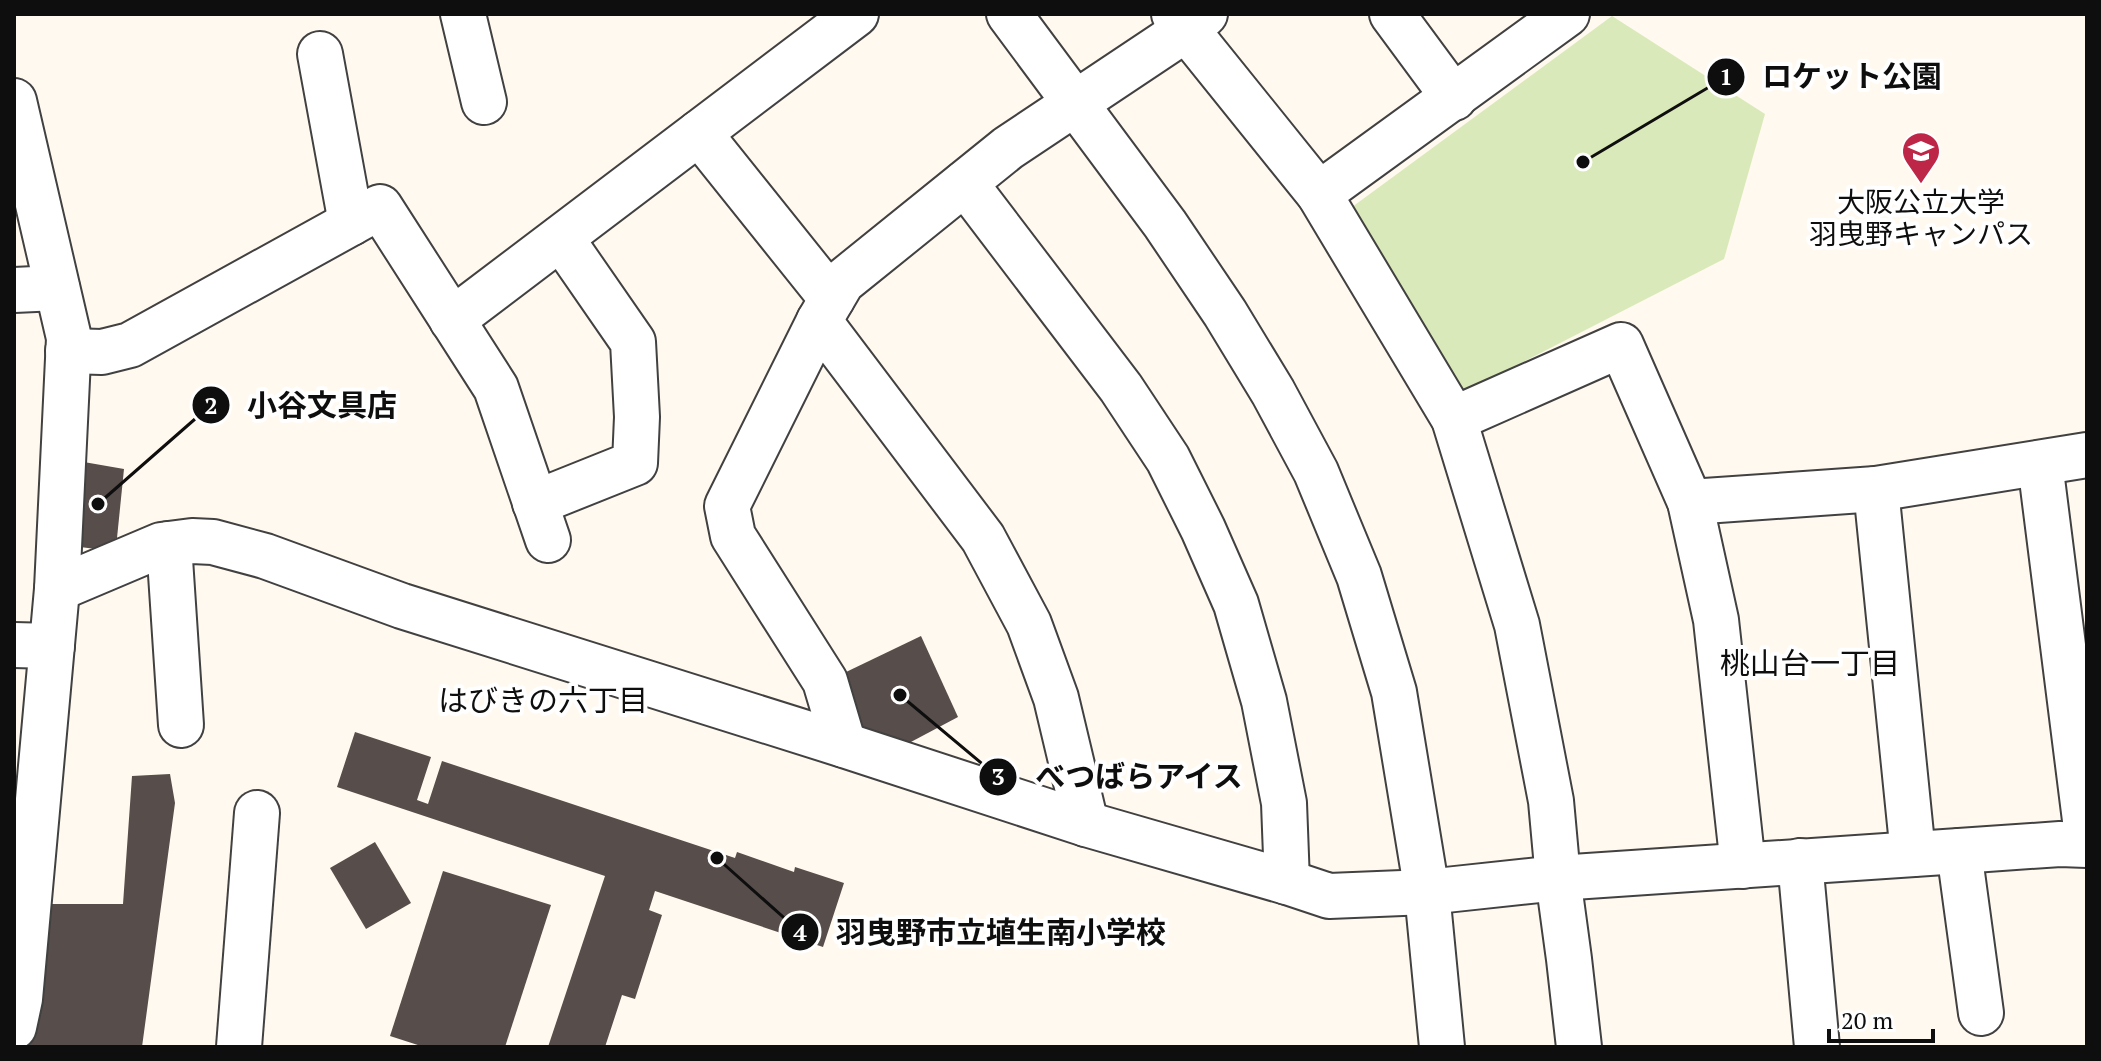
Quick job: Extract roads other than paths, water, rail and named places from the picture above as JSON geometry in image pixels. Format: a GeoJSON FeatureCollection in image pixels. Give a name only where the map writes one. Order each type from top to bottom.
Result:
{"type":"FeatureCollection","features":[{"type":"Feature","properties":{"kind":"street"},"geometry":{"type":"LineString","coordinates":[[463,14],[484,102]]}},
{"type":"Feature","properties":{"kind":"street"},"geometry":{"type":"LineString","coordinates":[[452,320],[856,14]]}},
{"type":"Feature","properties":{"kind":"street"},"geometry":{"type":"LineString","coordinates":[[1009,14],[1165,224],[1225,313],[1273,392],[1316,472],[1359,576],[1394,692],[1427,892],[1442,1047]]}},
{"type":"Feature","properties":{"kind":"street"},"geometry":{"type":"LineString","coordinates":[[1392,14],[1454,98]]}},
{"type":"Feature","properties":{"kind":"street"},"geometry":{"type":"LineString","coordinates":[[1319,194],[1567,14]]}},
{"type":"Feature","properties":{"kind":"street"},"geometry":{"type":"LineString","coordinates":[[844,745],[825,681],[733,536],[727,506],[842,282],[1008,148],[1188,19],[1319,194],[1454,419],[1517,625],[1551,801],[1579,1047]]}},
{"type":"Feature","properties":{"kind":"street"},"geometry":{"type":"LineString","coordinates":[[320,54],[351,223]]}},
{"type":"Feature","properties":{"kind":"street"},"geometry":{"type":"LineString","coordinates":[[14,103],[69,338],[57,589],[33,645],[19,953],[20,999],[14,1027]]}},
{"type":"Feature","properties":{"kind":"street"},"geometry":{"type":"LineString","coordinates":[[699,133],[983,538],[1029,624],[1056,698],[1086,824]]}},
{"type":"Feature","properties":{"kind":"street"},"geometry":{"type":"LineString","coordinates":[[965,183],[1121,388],[1168,459],[1203,529],[1236,604],[1264,701],[1284,803],[1287,882]]}},
{"type":"Feature","properties":{"kind":"street"},"geometry":{"type":"LineString","coordinates":[[68,351],[102,352],[130,345],[380,207],[496,388],[542,521],[635,463],[637,417],[633,342],[561,238]]}},
{"type":"Feature","properties":{"kind":"street"},"geometry":{"type":"LineString","coordinates":[[14,290],[57,288]]}},
{"type":"Feature","properties":{"kind":"street"},"geometry":{"type":"LineString","coordinates":[[1454,419],[1621,345],[1690,502],[1716,620],[1743,866]]}},
{"type":"Feature","properties":{"kind":"street"},"geometry":{"type":"LineString","coordinates":[[1690,502],[1876,489],[2087,455]]}},
{"type":"Feature","properties":{"kind":"street"},"geometry":{"type":"LineString","coordinates":[[2040,463],[2087,836]]}},
{"type":"Feature","properties":{"kind":"street"},"geometry":{"type":"LineString","coordinates":[[1876,489],[1913,854]]}},
{"type":"Feature","properties":{"kind":"street"},"geometry":{"type":"LineString","coordinates":[[57,589],[161,545],[213,542],[265,556],[402,606],[1086,824],[1329,896],[1427,892],[1558,878],[1800,861],[2060,844],[2087,845]]}},
{"type":"Feature","properties":{"kind":"street"},"geometry":{"type":"LineString","coordinates":[[169,544],[181,725]]}},
{"type":"Feature","properties":{"kind":"street"},"geometry":{"type":"LineString","coordinates":[[239,1047],[257,813]]}},
{"type":"Feature","properties":{"kind":"street"},"geometry":{"type":"LineString","coordinates":[[1959,851],[1981,1013]]}},
{"type":"Feature","properties":{"kind":"street"},"geometry":{"type":"LineString","coordinates":[[1800,861],[1817,1047]]}},
{"type":"Feature","properties":{"kind":"place","name":"ロケット公園"},"geometry":{"type":"Point","coordinates":[1583,162]}},
{"type":"Feature","properties":{"kind":"place","name":"大阪公立大学 羽曳野キャンパス"},"geometry":{"type":"Point","coordinates":[1921,185]}},
{"type":"Feature","properties":{"kind":"place","name":"小谷文具店"},"geometry":{"type":"Point","coordinates":[98,504]}},
{"type":"Feature","properties":{"kind":"place","name":"べつばらアイス"},"geometry":{"type":"Point","coordinates":[900,695]}},
{"type":"Feature","properties":{"kind":"place","name":"羽曳野市立埴生南小学校"},"geometry":{"type":"Point","coordinates":[717,858]}},
{"type":"Feature","properties":{"kind":"district","name":"桃山台一丁目"},"geometry":{"type":"Point","coordinates":[1810,664]}},
{"type":"Feature","properties":{"kind":"district","name":"はびきの六丁目"},"geometry":{"type":"Point","coordinates":[543,701]}}]}
